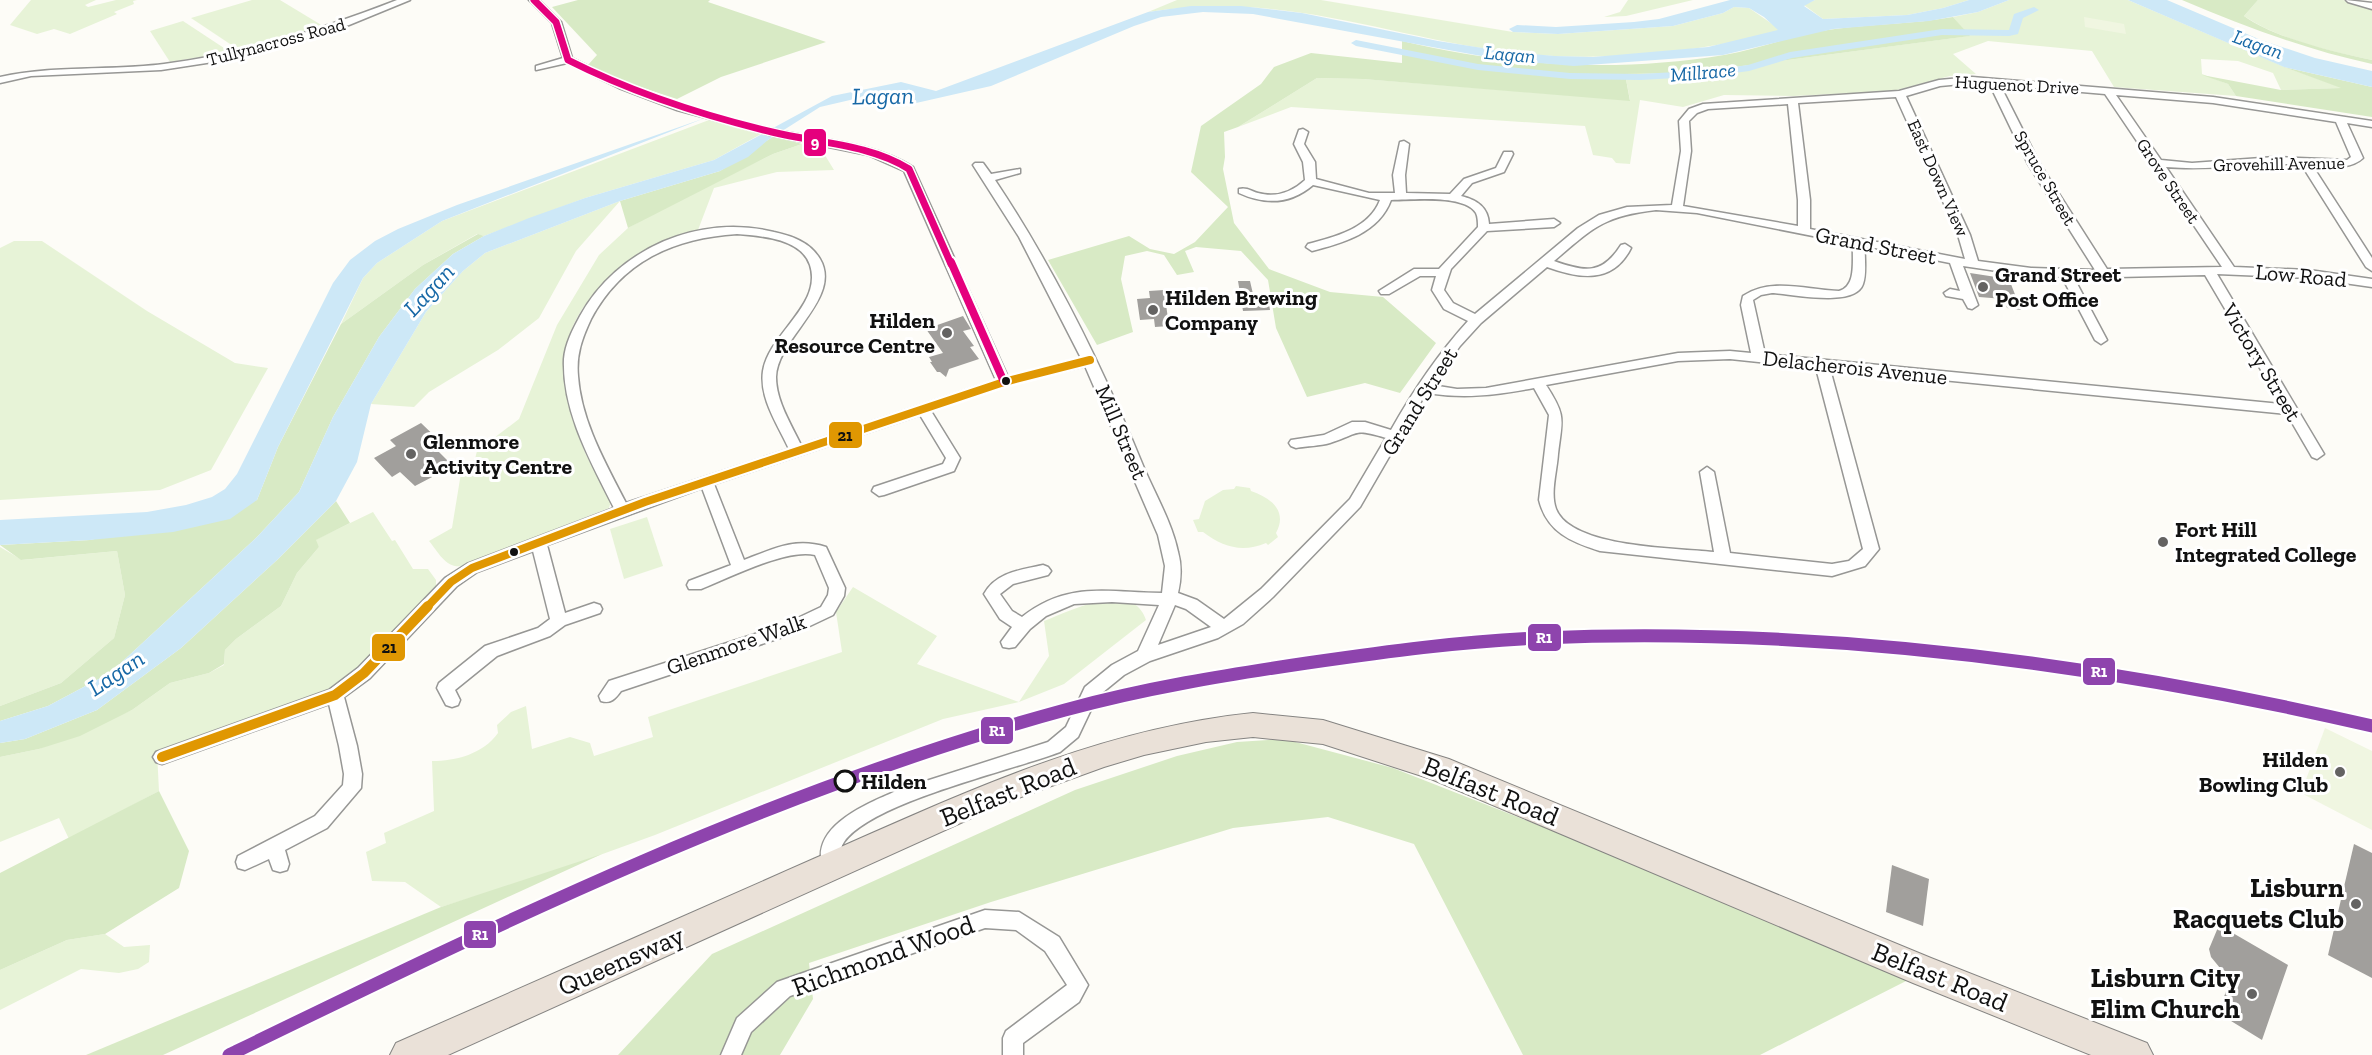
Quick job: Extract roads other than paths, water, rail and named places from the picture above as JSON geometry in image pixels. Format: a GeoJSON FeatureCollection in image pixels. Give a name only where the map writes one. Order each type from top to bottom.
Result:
{"type":"FeatureCollection","features":[{"type":"Feature","properties":{"kind":"highway","name":"Belfast Road"},"geometry":{"type":"LineString","coordinates":[[832,867],[994,794],[1102,755],[1144,743],[1206,730],[1253,725],[1290,727],[1323,732],[1438,768],[1914,967],[2135,1055]]}},
{"type":"Feature","properties":{"kind":"highway","name":"Queensway"},"geometry":{"type":"LineString","coordinates":[[408,1055],[443,1048],[832,867]]}},
{"type":"Feature","properties":{"kind":"street","name":"Tullynacross Road"},"geometry":{"type":"LineString","coordinates":[[0,81],[31,74],[160,67],[239,55],[346,23],[405,0]]}},
{"type":"Feature","properties":{"kind":"street"},"geometry":{"type":"LineString","coordinates":[[534,0],[556,22],[568,60],[598,77],[723,120],[799,139],[885,156],[909,169],[1004,382]]}},
{"type":"Feature","properties":{"kind":"street"},"geometry":{"type":"LineString","coordinates":[[2351,0],[2372,6]]}},
{"type":"Feature","properties":{"kind":"street"},"geometry":{"type":"LineString","coordinates":[[542,69],[568,60]]}},
{"type":"Feature","properties":{"kind":"street","name":"Huguenot Drive"},"geometry":{"type":"LineString","coordinates":[[1677,208],[1686,151],[1683,127],[1688,116],[1707,106],[1900,94],[1948,81],[1993,81],[2221,100],[2372,124]]}},
{"type":"Feature","properties":{"kind":"street","name":"Spruce Street"},"geometry":{"type":"LineString","coordinates":[[1993,81],[2034,164],[2103,273]]}},
{"type":"Feature","properties":{"kind":"street","name":"Grove Street"},"geometry":{"type":"LineString","coordinates":[[2108,91],[2230,269]]}},
{"type":"Feature","properties":{"kind":"street","name":"East Down View"},"geometry":{"type":"LineString","coordinates":[[1900,94],[1964,235],[1972,264]]}},
{"type":"Feature","properties":{"kind":"street"},"geometry":{"type":"LineString","coordinates":[[1792,101],[1804,200],[1804,230]]}},
{"type":"Feature","properties":{"kind":"street","name":"Grovehill Avenue"},"geometry":{"type":"LineString","coordinates":[[2156,163],[2192,166],[2275,160],[2342,164],[2355,162],[2357,158],[2340,119]]}},
{"type":"Feature","properties":{"kind":"street"},"geometry":{"type":"LineString","coordinates":[[1303,132],[1299,144],[1309,162],[1311,181]]}},
{"type":"Feature","properties":{"kind":"street"},"geometry":{"type":"LineString","coordinates":[[1401,196],[1399,175],[1404,144]]}},
{"type":"Feature","properties":{"kind":"street"},"geometry":{"type":"LineString","coordinates":[[1453,197],[1468,182],[1500,170],[1508,154]]}},
{"type":"Feature","properties":{"kind":"street"},"geometry":{"type":"LineString","coordinates":[[2304,161],[2372,267]]}},
{"type":"Feature","properties":{"kind":"street","name":"Mill Street"},"geometry":{"type":"LineString","coordinates":[[979,165],[1024,236],[1090,360],[1139,470],[1169,548],[1173,566],[1168,600],[1159,627],[1144,656]]}},
{"type":"Feature","properties":{"kind":"street"},"geometry":{"type":"LineString","coordinates":[[988,178],[1016,171]]}},
{"type":"Feature","properties":{"kind":"street"},"geometry":{"type":"LineString","coordinates":[[1242,191],[1263,199],[1280,198],[1295,192],[1311,181],[1370,196],[1426,195],[1453,197],[1468,202],[1479,210],[1485,220],[1484,228],[1442,273],[1438,291],[1443,301],[1455,310],[1476,320]]}},
{"type":"Feature","properties":{"kind":"street"},"geometry":{"type":"LineString","coordinates":[[1312,247],[1337,240],[1367,224],[1381,212],[1387,197]]}},
{"type":"Feature","properties":{"kind":"street","name":"Grand Street"},"geometry":{"type":"LineString","coordinates":[[832,867],[829,858],[835,839],[862,815],[913,794],[1054,747],[1072,732],[1091,692],[1118,670],[1144,656],[1193,641],[1224,627],[1248,612],[1343,517],[1369,482],[1422,388],[1441,360],[1476,320],[1582,231],[1603,217],[1627,210],[1677,208],[1804,230],[1972,264],[2031,272],[2066,274],[2230,269]]}},
{"type":"Feature","properties":{"kind":"street"},"geometry":{"type":"LineString","coordinates":[[1484,228],[1554,223]]}},
{"type":"Feature","properties":{"kind":"street"},"geometry":{"type":"LineString","coordinates":[[622,510],[595,455],[573,397],[571,356],[586,314],[614,277],[649,252],[691,236],[746,229],[777,236],[801,246],[814,260],[819,272],[814,297],[782,344],[770,369],[774,399],[797,450]]}},
{"type":"Feature","properties":{"kind":"street"},"geometry":{"type":"LineString","coordinates":[[1759,357],[1747,305],[1750,294],[1767,289],[1834,295],[1851,292],[1856,289],[1857,284],[1859,242]]}},
{"type":"Feature","properties":{"kind":"street"},"geometry":{"type":"LineString","coordinates":[[1546,262],[1577,271],[1606,270],[1619,263],[1625,248]]}},
{"type":"Feature","properties":{"kind":"street"},"geometry":{"type":"LineString","coordinates":[[1950,293],[1970,300],[1955,260]]}},
{"type":"Feature","properties":{"kind":"street","name":"Low Road"},"geometry":{"type":"LineString","coordinates":[[2230,269],[2309,274],[2372,283]]}},
{"type":"Feature","properties":{"kind":"street","name":"Victory Street"},"geometry":{"type":"LineString","coordinates":[[2208,270],[2318,454]]}},
{"type":"Feature","properties":{"kind":"street"},"geometry":{"type":"LineString","coordinates":[[1386,291],[1418,272],[1442,273]]}},
{"type":"Feature","properties":{"kind":"street"},"geometry":{"type":"LineString","coordinates":[[2066,274],[2101,340]]}},
{"type":"Feature","properties":{"kind":"street","name":"Delacherois Avenue"},"geometry":{"type":"LineString","coordinates":[[1422,388],[1442,392],[1472,393],[1690,356],[1759,357],[2291,410]]}},
{"type":"Feature","properties":{"kind":"street"},"geometry":{"type":"LineString","coordinates":[[162,757],[335,695],[364,673],[451,582],[472,568],[622,510],[797,450],[1004,382],[1090,360]]}},
{"type":"Feature","properties":{"kind":"street"},"geometry":{"type":"LineString","coordinates":[[1538,383],[1556,415],[1546,500],[1548,511],[1556,523],[1568,533],[1600,545],[1832,570],[1847,568],[1867,556],[1870,549],[1822,364]]}},
{"type":"Feature","properties":{"kind":"street"},"geometry":{"type":"LineString","coordinates":[[879,491],[952,464],[953,458],[923,409]]}},
{"type":"Feature","properties":{"kind":"street"},"geometry":{"type":"LineString","coordinates":[[1296,443],[1327,439],[1352,427],[1365,427],[1395,436]]}},
{"type":"Feature","properties":{"kind":"street"},"geometry":{"type":"LineString","coordinates":[[1707,472],[1723,557]]}},
{"type":"Feature","properties":{"kind":"street"},"geometry":{"type":"LineString","coordinates":[[695,585],[730,573],[739,567],[706,481]]}},
{"type":"Feature","properties":{"kind":"street"},"geometry":{"type":"LineString","coordinates":[[539,543],[559,621]]}},
{"type":"Feature","properties":{"kind":"street","name":"Glenmore Walk"},"geometry":{"type":"LineString","coordinates":[[607,696],[615,686],[789,629],[827,611],[836,596],[837,588],[821,551],[805,547],[783,551],[739,567]]}},
{"type":"Feature","properties":{"kind":"street"},"geometry":{"type":"LineString","coordinates":[[1022,625],[1006,615],[992,594],[995,587],[1003,582],[1043,571]]}},
{"type":"Feature","properties":{"kind":"street"},"geometry":{"type":"LineString","coordinates":[[1009,642],[1022,625],[1038,611],[1067,600],[1093,594],[1183,600],[1224,627]]}},
{"type":"Feature","properties":{"kind":"street"},"geometry":{"type":"LineString","coordinates":[[452,700],[445,688],[491,651],[544,632],[559,621],[594,609]]}},
{"type":"Feature","properties":{"kind":"street"},"geometry":{"type":"LineString","coordinates":[[245,862],[277,856],[321,822],[352,788],[352,765],[335,695]]}},
{"type":"Feature","properties":{"kind":"street","name":"Richmond Wood"},"geometry":{"type":"LineString","coordinates":[[731,1055],[744,1025],[784,989],[985,919],[1019,921],[1052,944],[1078,985],[1072,995],[1013,1038],[1013,1055]]}},
{"type":"Feature","properties":{"kind":"water"},"geometry":{"type":"Polygon","coordinates":[[[1730,0],[1815,0],[1804,6],[1823,19],[1907,15],[1969,0],[2009,0],[1978,12],[1929,21],[1833,29],[1723,55],[1574,66],[1503,60],[1253,14],[1203,12],[1161,17],[1134,26],[991,86],[903,106],[863,97],[820,107],[768,140],[748,157],[720,171],[620,201],[485,253],[463,271],[426,312],[371,404],[357,462],[336,501],[277,560],[181,648],[97,710],[25,739],[0,743],[0,721],[48,706],[110,673],[257,537],[299,492],[333,417],[379,337],[415,289],[453,254],[484,236],[585,198],[714,160],[832,96],[901,82],[936,91],[1148,12],[1191,6],[1241,6],[1302,13],[1438,41],[1508,52],[1555,56],[1593,57],[1708,47],[1778,30],[1764,17],[1749,8],[1734,7],[1723,13],[1673,26],[1558,34],[1513,32],[1509,29],[1517,25],[1556,27],[1659,19],[1730,0]]]}},
{"type":"Feature","properties":{"kind":"water","name":"Lagan"},"geometry":{"type":"Polygon","coordinates":[[[2128,0],[2167,0],[2261,40],[2315,58],[2372,71],[2372,87],[2284,67],[2128,0]]]}},
{"type":"Feature","properties":{"kind":"water"},"geometry":{"type":"Polygon","coordinates":[[[705,118],[442,221],[377,263],[363,278],[278,447],[257,500],[230,519],[173,532],[0,545],[0,520],[147,512],[186,505],[212,497],[225,489],[237,474],[333,283],[350,260],[375,241],[398,229],[457,205],[705,118]]]}},
{"type":"Feature","properties":{"kind":"waterway","name":"Millrace"},"geometry":{"type":"LineString","coordinates":[[1356,43],[1478,67],[1570,76],[1640,77],[1712,73],[1749,68],[1790,55],[1942,32],[2009,33],[2014,32],[2018,16],[2034,10]]}},
{"type":"Feature","properties":{"kind":"place","name":"Grand Street Post Office"},"geometry":{"type":"Point","coordinates":[1983,287]}},
{"type":"Feature","properties":{"kind":"place","name":"Hilden Brewing Company"},"geometry":{"type":"Point","coordinates":[1153,310]}},
{"type":"Feature","properties":{"kind":"place","name":"Hilden Resource Centre"},"geometry":{"type":"Point","coordinates":[947,333]}},
{"type":"Feature","properties":{"kind":"place","name":"Glenmore Activity Centre"},"geometry":{"type":"Point","coordinates":[411,454]}},
{"type":"Feature","properties":{"kind":"place","name":"Fort Hill Integrated College"},"geometry":{"type":"Point","coordinates":[2163,542]}},
{"type":"Feature","properties":{"kind":"place","name":"Hilden Bowling Club"},"geometry":{"type":"Point","coordinates":[2340,772]}},
{"type":"Feature","properties":{"kind":"place","name":"Hilden"},"geometry":{"type":"Point","coordinates":[845,781]}},
{"type":"Feature","properties":{"kind":"place","name":"Lisburn Racquets Club"},"geometry":{"type":"Point","coordinates":[2356,904]}},
{"type":"Feature","properties":{"kind":"place","name":"Lisburn City Elim Church"},"geometry":{"type":"Point","coordinates":[2252,994]}}]}
